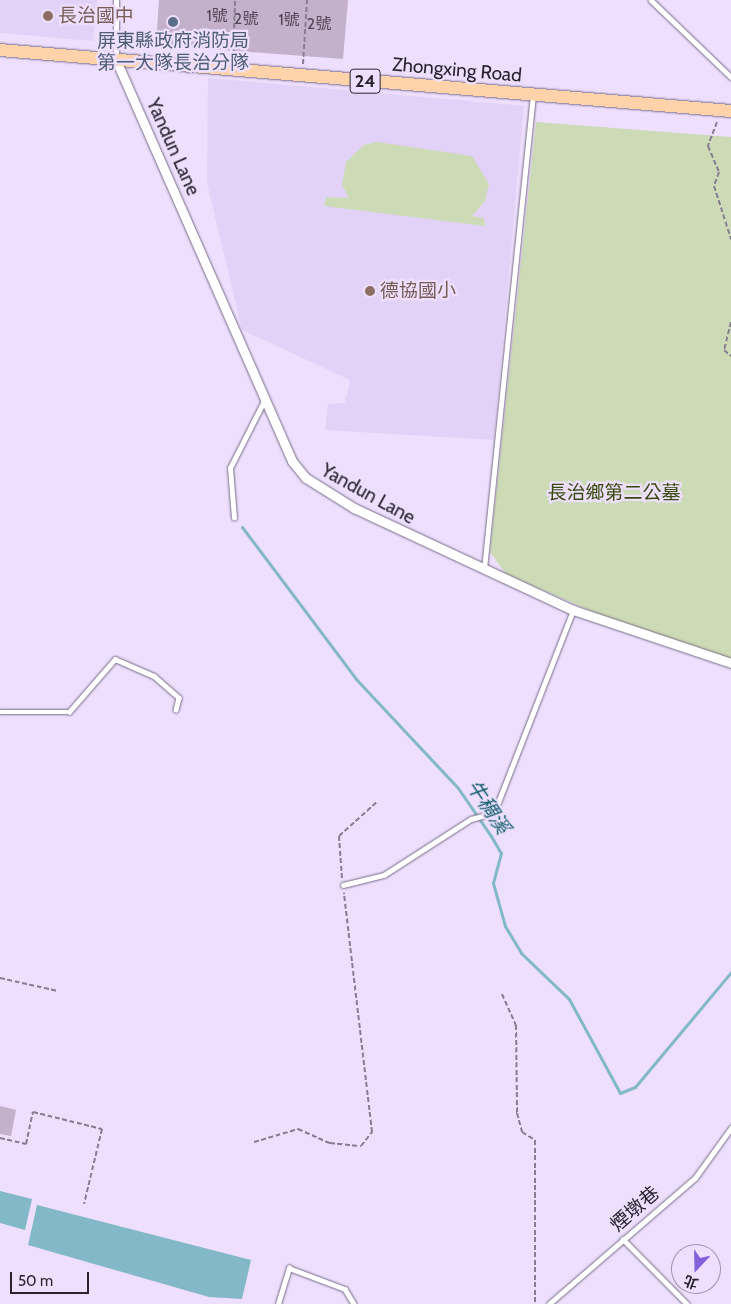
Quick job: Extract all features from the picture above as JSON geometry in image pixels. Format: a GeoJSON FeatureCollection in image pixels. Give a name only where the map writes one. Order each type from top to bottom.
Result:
{"type":"FeatureCollection","features":[{"type":"Feature","properties":{"kind":"main road","name":"Zhongxing Road"},"geometry":{"type":"LineString","coordinates":[[0,51],[726,111]]}},
{"type":"Feature","properties":{"kind":"street","name":"Yandun Lane"},"geometry":{"type":"LineString","coordinates":[[116,60],[266,396],[292,461],[313,484],[354,508],[573,610],[731,663]]}},
{"type":"Feature","properties":{"kind":"lane"},"geometry":{"type":"LineString","coordinates":[[116,0],[116,60]]}},
{"type":"Feature","properties":{"kind":"lane"},"geometry":{"type":"LineString","coordinates":[[651,0],[731,77]]}},
{"type":"Feature","properties":{"kind":"lane"},"geometry":{"type":"LineString","coordinates":[[484,570],[534,95]]}},
{"type":"Feature","properties":{"kind":"lane"},"geometry":{"type":"LineString","coordinates":[[234,518],[230,468],[266,396]]}},
{"type":"Feature","properties":{"kind":"lane"},"geometry":{"type":"LineString","coordinates":[[343,885],[384,875],[471,819],[494,813],[573,610]]}},
{"type":"Feature","properties":{"kind":"lane"},"geometry":{"type":"LineString","coordinates":[[0,712],[69,712],[115,660],[154,676],[179,698],[176,710]]}},
{"type":"Feature","properties":{"kind":"lane","name":"煙墩巷"},"geometry":{"type":"LineString","coordinates":[[549,1304],[696,1178],[731,1128]]}},
{"type":"Feature","properties":{"kind":"lane"},"geometry":{"type":"LineString","coordinates":[[623,1239],[687,1304]]}},
{"type":"Feature","properties":{"kind":"lane"},"geometry":{"type":"LineString","coordinates":[[278,1304],[289,1268],[344,1289],[354,1304]]}},
{"type":"Feature","properties":{"kind":"path"},"geometry":{"type":"LineString","coordinates":[[233,70],[235,0]]}},
{"type":"Feature","properties":{"kind":"path"},"geometry":{"type":"LineString","coordinates":[[302,76],[307,0]]}},
{"type":"Feature","properties":{"kind":"path"},"geometry":{"type":"LineString","coordinates":[[726,111],[708,146],[719,172],[714,186],[731,239]]}},
{"type":"Feature","properties":{"kind":"path"},"geometry":{"type":"LineString","coordinates":[[731,322],[724,350],[731,356]]}},
{"type":"Feature","properties":{"kind":"path"},"geometry":{"type":"LineString","coordinates":[[254,1142],[298,1129],[330,1143],[361,1146],[372,1132],[339,836],[378,801]]}},
{"type":"Feature","properties":{"kind":"path"},"geometry":{"type":"LineString","coordinates":[[0,978],[57,991]]}},
{"type":"Feature","properties":{"kind":"path"},"geometry":{"type":"LineString","coordinates":[[502,994],[516,1025],[517,1113],[522,1132],[535,1140],[535,1304]]}},
{"type":"Feature","properties":{"kind":"path"},"geometry":{"type":"LineString","coordinates":[[0,1138],[26,1144],[33,1112],[102,1129],[84,1204]]}},
{"type":"Feature","properties":{"kind":"shaded area","name":"長治國中"},"geometry":{"type":"Polygon","coordinates":[[[0,0],[97,0],[93,41],[0,33],[0,0]]]}},
{"type":"Feature","properties":{"kind":"shaded area","name":"德協國小"},"geometry":{"type":"Polygon","coordinates":[[[208,78],[524,106],[494,440],[325,430],[328,404],[345,403],[350,380],[242,330],[207,183],[208,78]]]}},
{"type":"Feature","properties":{"kind":"green space","name":"長治鄉第二公墓"},"geometry":{"type":"Polygon","coordinates":[[[536,122],[731,137],[731,660],[635,630],[506,574],[490,552],[536,122]]]}},
{"type":"Feature","properties":{"kind":"green space"},"geometry":{"type":"Polygon","coordinates":[[[377,142],[472,156],[489,184],[485,201],[472,216],[484,218],[485,226],[324,206],[326,197],[349,198],[342,185],[346,162],[364,145],[377,142]]]}},
{"type":"Feature","properties":{"kind":"water"},"geometry":{"type":"Polygon","coordinates":[[[0,1191],[32,1199],[25,1230],[0,1223],[0,1191]]]}},
{"type":"Feature","properties":{"kind":"water"},"geometry":{"type":"Polygon","coordinates":[[[37,1205],[251,1260],[242,1299],[209,1297],[28,1245],[37,1205]]]}},
{"type":"Feature","properties":{"kind":"building"},"geometry":{"type":"Polygon","coordinates":[[[159,0],[348,0],[343,59],[156,45],[159,0]]]}},
{"type":"Feature","properties":{"kind":"building"},"geometry":{"type":"Polygon","coordinates":[[[0,1106],[16,1110],[11,1136],[0,1134],[0,1106]]]}},
{"type":"Feature","properties":{"kind":"waterway","name":"牛稠溪"},"geometry":{"type":"LineString","coordinates":[[242,527],[356,679],[458,788],[491,836],[501,853],[493,883],[505,926],[521,953],[569,999],[620,1093],[635,1087],[731,972]]}},
{"type":"Feature","properties":{"kind":"place","name":"長治國中"},"geometry":{"type":"Point","coordinates":[48,16]}},
{"type":"Feature","properties":{"kind":"place","name":"屏東縣政府消防局 第一大隊長治分隊"},"geometry":{"type":"Point","coordinates":[173,22]}},
{"type":"Feature","properties":{"kind":"place","name":"德協國小"},"geometry":{"type":"Point","coordinates":[370,291]}}]}
